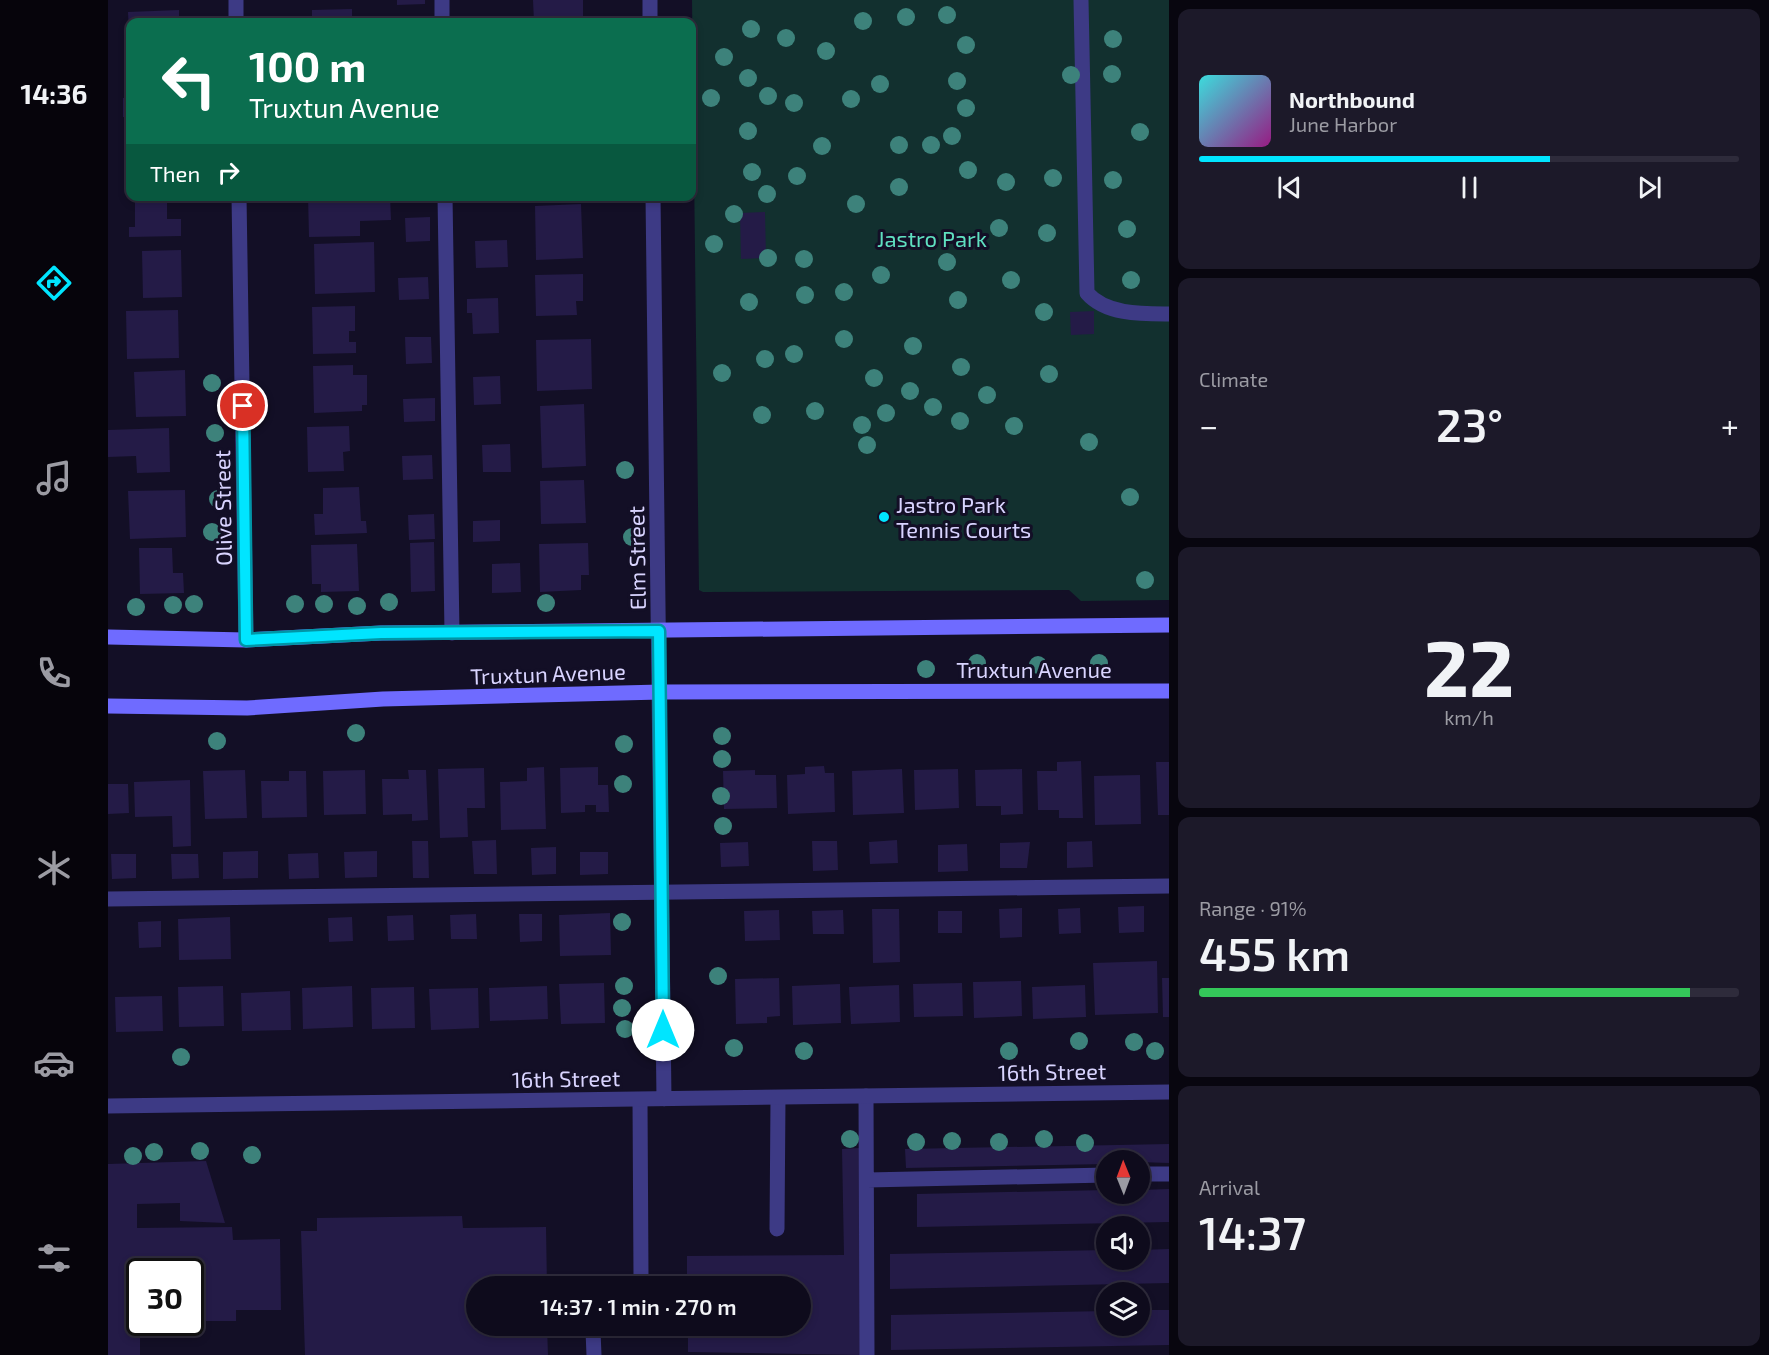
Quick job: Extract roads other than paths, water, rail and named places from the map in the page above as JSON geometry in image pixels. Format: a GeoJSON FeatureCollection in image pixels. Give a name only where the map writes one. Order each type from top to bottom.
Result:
{"type":"FeatureCollection","features":[{"type":"Feature","properties":{"kind":"main road","name":"Truxtun Avenue"},"geometry":{"type":"LineString","coordinates":[[108,637],[246,640],[381,633],[1169,624]]}},
{"type":"Feature","properties":{"kind":"main road","name":"Truxtun Avenue"},"geometry":{"type":"LineString","coordinates":[[108,706],[247,708],[383,699],[661,692],[1169,691]]}},
{"type":"Feature","properties":{"kind":"street"},"geometry":{"type":"LineString","coordinates":[[236,0],[236,18]]}},
{"type":"Feature","properties":{"kind":"street"},"geometry":{"type":"LineString","coordinates":[[442,0],[442,18]]}},
{"type":"Feature","properties":{"kind":"street"},"geometry":{"type":"LineString","coordinates":[[650,0],[650,18]]}},
{"type":"Feature","properties":{"kind":"street"},"geometry":{"type":"LineString","coordinates":[[1081,0],[1087,293],[1093,300],[1123,312],[1169,314]]}},
{"type":"Feature","properties":{"kind":"street","name":"Olive Street"},"geometry":{"type":"LineString","coordinates":[[239,201],[246,640]]}},
{"type":"Feature","properties":{"kind":"street"},"geometry":{"type":"LineString","coordinates":[[445,201],[452,633]]}},
{"type":"Feature","properties":{"kind":"street","name":"Elm Street"},"geometry":{"type":"LineString","coordinates":[[653,201],[661,692],[664,1099]]}},
{"type":"Feature","properties":{"kind":"street"},"geometry":{"type":"LineString","coordinates":[[108,898],[1169,886]]}},
{"type":"Feature","properties":{"kind":"street","name":"16th Street"},"geometry":{"type":"LineString","coordinates":[[108,1106],[1169,1092]]}},
{"type":"Feature","properties":{"kind":"street"},"geometry":{"type":"LineString","coordinates":[[866,1096],[867,1355]]}},
{"type":"Feature","properties":{"kind":"street"},"geometry":{"type":"LineString","coordinates":[[777,1229],[778,1098]]}},
{"type":"Feature","properties":{"kind":"street"},"geometry":{"type":"LineString","coordinates":[[640,1100],[641,1276]]}},
{"type":"Feature","properties":{"kind":"street"},"geometry":{"type":"LineString","coordinates":[[1150,1174],[1169,1174]]}},
{"type":"Feature","properties":{"kind":"street"},"geometry":{"type":"LineString","coordinates":[[867,1180],[1096,1175]]}},
{"type":"Feature","properties":{"kind":"street"},"geometry":{"type":"LineString","coordinates":[[592,1336],[594,1355]]}},
{"type":"Feature","properties":{"kind":"place","name":"Jastro Park Tennis Courts"},"geometry":{"type":"Point","coordinates":[884,517]}},
{"type":"Feature","properties":{"kind":"park label","name":"Jastro Park"},"geometry":{"type":"Point","coordinates":[932,238]}}]}
